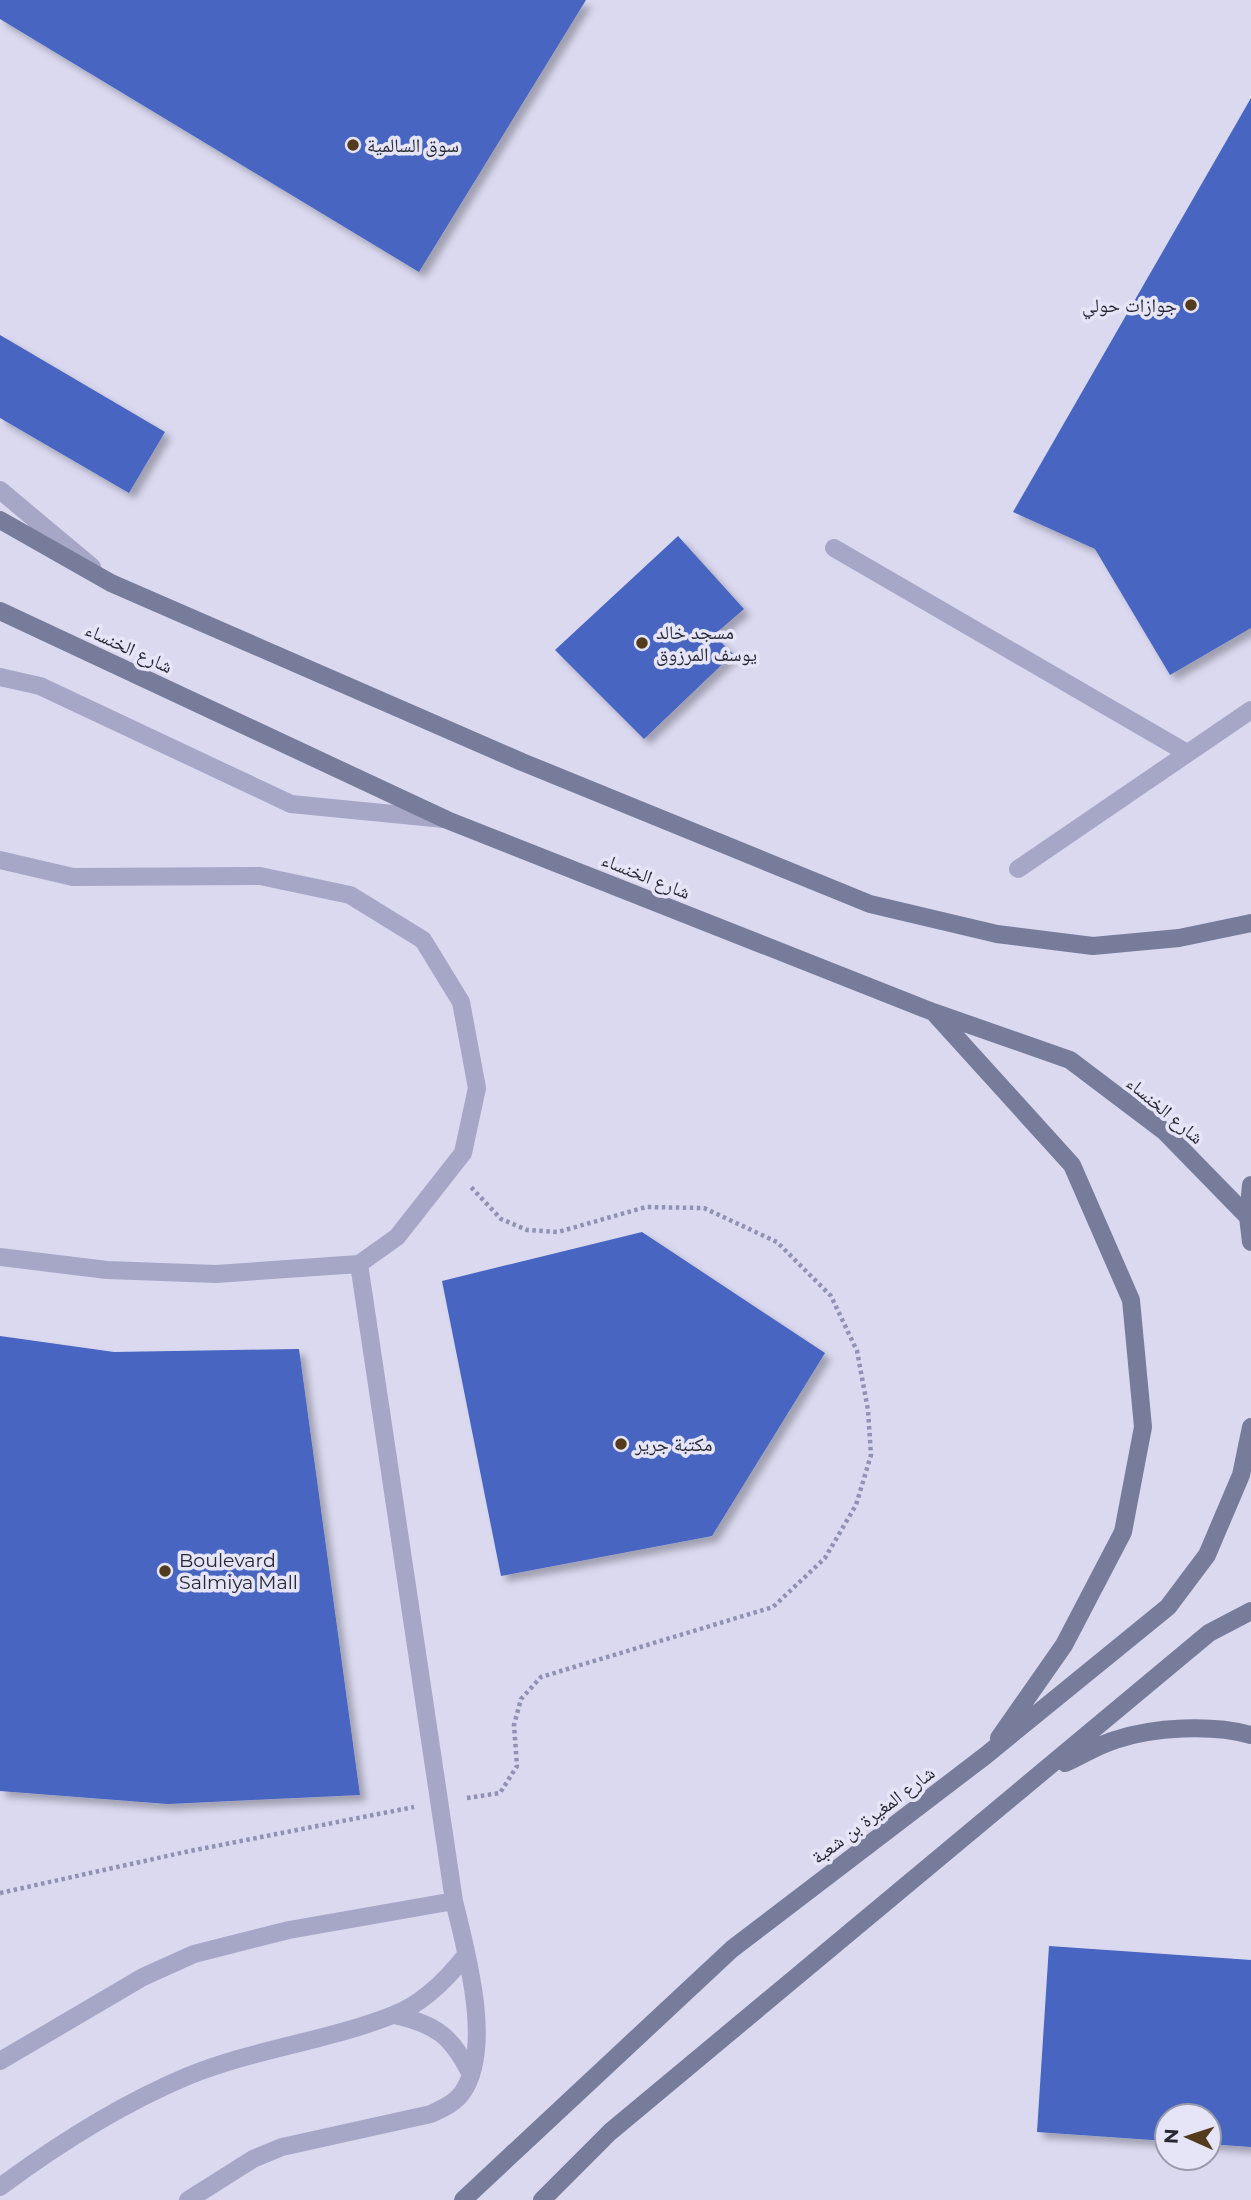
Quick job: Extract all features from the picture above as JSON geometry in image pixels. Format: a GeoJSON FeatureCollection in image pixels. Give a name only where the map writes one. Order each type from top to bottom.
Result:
{"type":"FeatureCollection","features":[{"type":"Feature","properties":{"kind":"main road"},"geometry":{"type":"LineString","coordinates":[[0,520],[111,583],[522,762],[870,904],[997,934],[1093,946],[1179,939],[1251,923]]}},
{"type":"Feature","properties":{"kind":"main road","name":"شارع الخنساء"},"geometry":{"type":"LineString","coordinates":[[0,611],[447,820],[933,1012],[1070,1060],[1164,1131],[1248,1216]]}},
{"type":"Feature","properties":{"kind":"main road"},"geometry":{"type":"LineString","coordinates":[[933,1012],[1072,1166],[1131,1300],[1143,1427],[1123,1532],[1064,1645],[985,1756]]}},
{"type":"Feature","properties":{"kind":"main road"},"geometry":{"type":"LineString","coordinates":[[1251,1185],[1248,1216],[1251,1242]]}},
{"type":"Feature","properties":{"kind":"main road","name":"شارع المغيرة بن شعبة"},"geometry":{"type":"LineString","coordinates":[[463,2200],[732,1949],[985,1756],[1168,1607],[1207,1555],[1241,1475],[1251,1427]]}},
{"type":"Feature","properties":{"kind":"main road"},"geometry":{"type":"LineString","coordinates":[[542,2200],[610,2132],[1209,1633],[1251,1611]]}},
{"type":"Feature","properties":{"kind":"main road"},"geometry":{"type":"LineString","coordinates":[[1040,1776],[1115,1739],[1181,1728],[1236,1731],[1251,1735]]}},
{"type":"Feature","properties":{"kind":"lane"},"geometry":{"type":"LineString","coordinates":[[0,490],[111,583]]}},
{"type":"Feature","properties":{"kind":"lane"},"geometry":{"type":"LineString","coordinates":[[834,548],[1187,753]]}},
{"type":"Feature","properties":{"kind":"lane"},"geometry":{"type":"LineString","coordinates":[[0,677],[40,687],[290,804],[447,820]]}},
{"type":"Feature","properties":{"kind":"lane"},"geometry":{"type":"LineString","coordinates":[[1018,869],[1251,710]]}},
{"type":"Feature","properties":{"kind":"lane"},"geometry":{"type":"LineString","coordinates":[[0,860],[74,877],[260,876],[350,895],[423,940],[461,1002],[477,1087],[463,1153],[397,1237],[359,1264],[216,1274],[107,1270],[0,1257]]}},
{"type":"Feature","properties":{"kind":"lane"},"geometry":{"type":"LineString","coordinates":[[188,2200],[253,2159],[282,2147],[431,2114],[452,2105],[463,2092],[471,2074],[477,2031],[467,1955],[454,1901],[442,1801],[359,1264]]}},
{"type":"Feature","properties":{"kind":"lane"},"geometry":{"type":"LineString","coordinates":[[0,2061],[143,1978],[194,1954],[289,1930],[454,1901]]}},
{"type":"Feature","properties":{"kind":"lane"},"geometry":{"type":"LineString","coordinates":[[0,2187],[52,2149],[156,2090],[191,2074],[394,2015],[434,1989],[467,1955]]}},
{"type":"Feature","properties":{"kind":"lane"},"geometry":{"type":"LineString","coordinates":[[394,2015],[417,2020],[439,2030],[459,2050],[471,2074]]}},
{"type":"Feature","properties":{"kind":"path"},"geometry":{"type":"LineString","coordinates":[[0,1893],[185,1852],[442,1801],[500,1793],[517,1766],[514,1725],[522,1699],[541,1677],[773,1607],[825,1558],[856,1505],[871,1455],[868,1410],[857,1351],[831,1296],[777,1242],[704,1208],[646,1207],[558,1232],[527,1230],[501,1219],[451,1168]]}},
{"type":"Feature","properties":{"kind":"building","name":"سوق السالمية"},"geometry":{"type":"Polygon","coordinates":[[[0,0],[586,0],[419,272],[0,19],[0,0]]]}},
{"type":"Feature","properties":{"kind":"building","name":"جوازات حولي"},"geometry":{"type":"Polygon","coordinates":[[[1251,98],[1251,628],[1170,675],[1095,549],[1013,512],[1251,98]]]}},
{"type":"Feature","properties":{"kind":"building"},"geometry":{"type":"Polygon","coordinates":[[[0,335],[165,432],[129,493],[0,418],[0,335]]]}},
{"type":"Feature","properties":{"kind":"building","name":"مسجد خالد يوسف المرزوق"},"geometry":{"type":"Polygon","coordinates":[[[678,536],[744,609],[714,635],[733,654],[644,739],[555,650],[678,536]]]}},
{"type":"Feature","properties":{"kind":"building","name":"مكتبة جرير"},"geometry":{"type":"Polygon","coordinates":[[[642,1232],[825,1353],[712,1536],[501,1576],[442,1281],[642,1232]]]}},
{"type":"Feature","properties":{"kind":"building","name":"Boulevard Salmiya Mall"},"geometry":{"type":"Polygon","coordinates":[[[0,1336],[114,1352],[299,1349],[360,1795],[168,1804],[0,1791],[0,1336]]]}},
{"type":"Feature","properties":{"kind":"building"},"geometry":{"type":"Polygon","coordinates":[[[1049,1946],[1251,1960],[1251,2147],[1223,2145],[1223,2102],[1153,2102],[1153,2140],[1037,2132],[1049,1946]]]}},
{"type":"Feature","properties":{"kind":"place","name":"سوق السالمية"},"geometry":{"type":"Point","coordinates":[353,145]}},
{"type":"Feature","properties":{"kind":"place","name":"جوازات حولي"},"geometry":{"type":"Point","coordinates":[1191,305]}},
{"type":"Feature","properties":{"kind":"place","name":"مسجد خالد يوسف المرزوق"},"geometry":{"type":"Point","coordinates":[642,643]}},
{"type":"Feature","properties":{"kind":"place","name":"مكتبة جرير"},"geometry":{"type":"Point","coordinates":[621,1444]}},
{"type":"Feature","properties":{"kind":"place","name":"Boulevard Salmiya Mall"},"geometry":{"type":"Point","coordinates":[165,1571]}}]}
